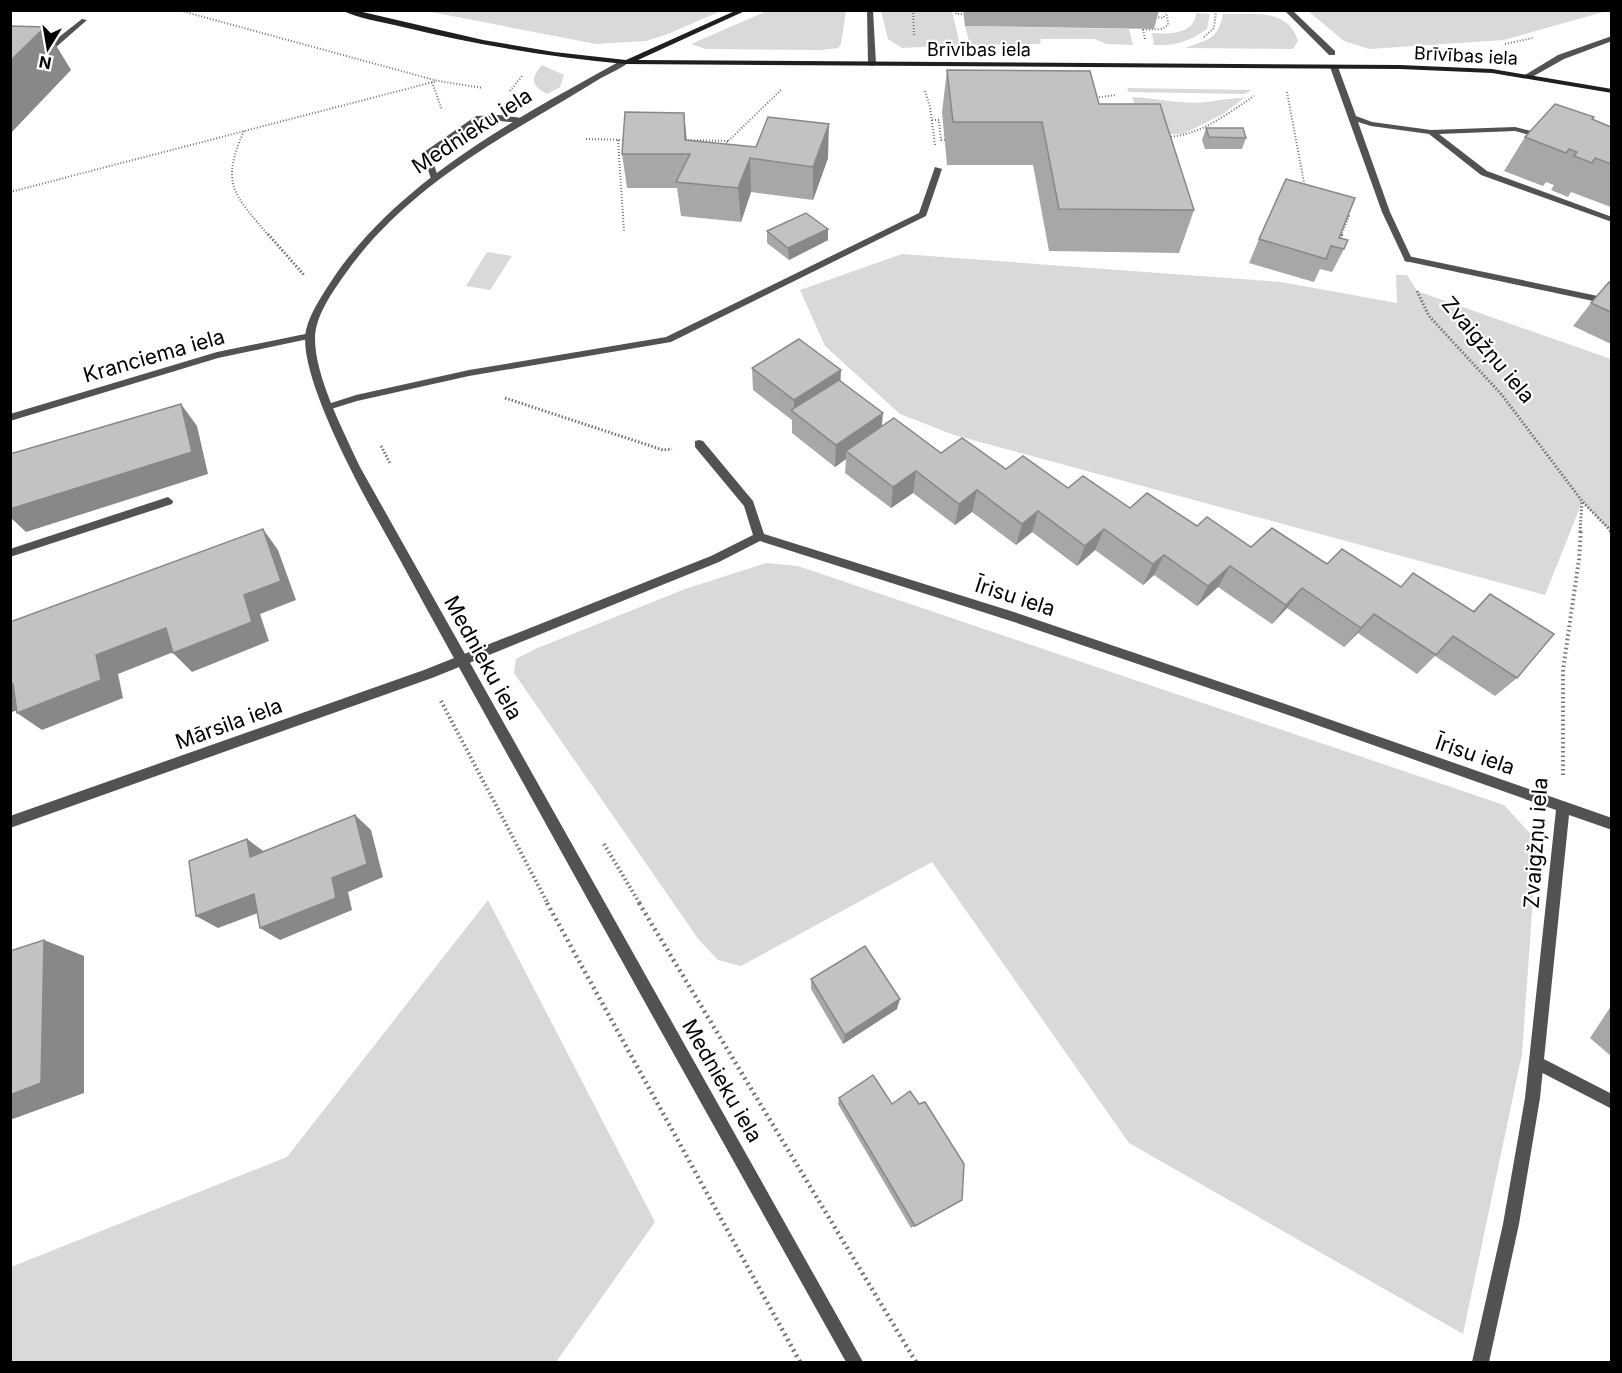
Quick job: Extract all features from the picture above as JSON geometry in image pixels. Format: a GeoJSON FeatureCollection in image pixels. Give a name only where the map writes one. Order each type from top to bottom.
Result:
{"type":"FeatureCollection","features":[{"type":"Feature","properties":{"kind":"main road","name":"Brīvības iela"},"geometry":{"type":"LineString","coordinates":[[344,10],[389,23],[546,53],[625,62],[1334,67],[1492,71],[1529,75]]}},
{"type":"Feature","properties":{"kind":"main road"},"geometry":{"type":"LineString","coordinates":[[625,62],[744,10]]}},
{"type":"Feature","properties":{"kind":"main road"},"geometry":{"type":"LineString","coordinates":[[1529,75],[1611,91]]}},
{"type":"Feature","properties":{"kind":"street"},"geometry":{"type":"LineString","coordinates":[[870,10],[872,64]]}},
{"type":"Feature","properties":{"kind":"street"},"geometry":{"type":"LineString","coordinates":[[1287,10],[1332,53]]}},
{"type":"Feature","properties":{"kind":"street"},"geometry":{"type":"LineString","coordinates":[[32,56],[43,53],[84,20]]}},
{"type":"Feature","properties":{"kind":"street","name":"Brīvības iela"},"geometry":{"type":"LineString","coordinates":[[1529,75],[1561,57],[1611,38]]}},
{"type":"Feature","properties":{"kind":"street","name":"Mednieku iela"},"geometry":{"type":"LineString","coordinates":[[625,62],[522,120],[434,177],[394,213],[357,251],[341,272],[317,314],[310,336],[313,358],[328,407],[355,467],[460,661],[855,1362]]}},
{"type":"Feature","properties":{"kind":"street"},"geometry":{"type":"LineString","coordinates":[[1334,67],[1386,212],[1408,259],[1611,302]]}},
{"type":"Feature","properties":{"kind":"street"},"geometry":{"type":"LineString","coordinates":[[434,177],[427,154],[479,118],[499,117],[522,120]]}},
{"type":"Feature","properties":{"kind":"street"},"geometry":{"type":"LineString","coordinates":[[1353,118],[1371,124],[1431,132],[1515,129],[1552,140]]}},
{"type":"Feature","properties":{"kind":"street"},"geometry":{"type":"LineString","coordinates":[[1431,132],[1484,173],[1611,220]]}},
{"type":"Feature","properties":{"kind":"street"},"geometry":{"type":"LineString","coordinates":[[328,407],[356,398],[469,373],[668,340],[923,214],[938,169]]}},
{"type":"Feature","properties":{"kind":"street","name":"Kranciema iela"},"geometry":{"type":"LineString","coordinates":[[10,418],[217,355],[310,336]]}},
{"type":"Feature","properties":{"kind":"street"},"geometry":{"type":"LineString","coordinates":[[460,661],[715,559],[759,537],[749,504],[699,444]]}},
{"type":"Feature","properties":{"kind":"street"},"geometry":{"type":"LineString","coordinates":[[10,553],[168,501]]}},
{"type":"Feature","properties":{"kind":"street","name":"Īrisu iela"},"geometry":{"type":"LineString","coordinates":[[759,537],[1025,621],[1611,824]]}},
{"type":"Feature","properties":{"kind":"street","name":"Mārsila iela"},"geometry":{"type":"LineString","coordinates":[[10,822],[460,661]]}},
{"type":"Feature","properties":{"kind":"street","name":"Zvaigžņu iela"},"geometry":{"type":"LineString","coordinates":[[1481,1362],[1493,1313],[1526,1139],[1563,806]]}},
{"type":"Feature","properties":{"kind":"street"},"geometry":{"type":"LineString","coordinates":[[1536,1062],[1611,1102]]}},
{"type":"Feature","properties":{"kind":"path"},"geometry":{"type":"LineString","coordinates":[[178,10],[438,81],[488,88]]}},
{"type":"Feature","properties":{"kind":"path"},"geometry":{"type":"LineString","coordinates":[[913,10],[914,40]]}},
{"type":"Feature","properties":{"kind":"path"},"geometry":{"type":"LineString","coordinates":[[955,10],[956,15],[963,14]]}},
{"type":"Feature","properties":{"kind":"path"},"geometry":{"type":"LineString","coordinates":[[1149,11],[1268,11]]}},
{"type":"Feature","properties":{"kind":"path"},"geometry":{"type":"LineString","coordinates":[[1149,11],[1157,17],[1163,18],[1167,15]]}},
{"type":"Feature","properties":{"kind":"path"},"geometry":{"type":"LineString","coordinates":[[1145,40],[1143,30],[1162,29],[1168,25],[1165,11]]}},
{"type":"Feature","properties":{"kind":"path"},"geometry":{"type":"LineString","coordinates":[[10,192],[438,81]]}},
{"type":"Feature","properties":{"kind":"path"},"geometry":{"type":"LineString","coordinates":[[721,147],[788,83]]}},
{"type":"Feature","properties":{"kind":"path"},"geometry":{"type":"LineString","coordinates":[[509,92],[519,93]]}},
{"type":"Feature","properties":{"kind":"path"},"geometry":{"type":"LineString","coordinates":[[1087,99],[1125,94]]}},
{"type":"Feature","properties":{"kind":"path"},"geometry":{"type":"LineString","coordinates":[[926,95],[932,120],[938,169]]}},
{"type":"Feature","properties":{"kind":"path"},"geometry":{"type":"LineString","coordinates":[[1164,138],[1183,136],[1206,127],[1226,116],[1252,96]]}},
{"type":"Feature","properties":{"kind":"path"},"geometry":{"type":"LineString","coordinates":[[1287,96],[1305,190]]}},
{"type":"Feature","properties":{"kind":"path"},"geometry":{"type":"LineString","coordinates":[[932,120],[939,120],[941,140],[945,140]]}},
{"type":"Feature","properties":{"kind":"path"},"geometry":{"type":"LineString","coordinates":[[244,131],[231,167],[231,181],[251,213],[306,278]]}},
{"type":"Feature","properties":{"kind":"path"},"geometry":{"type":"LineString","coordinates":[[586,139],[629,140]]}},
{"type":"Feature","properties":{"kind":"path"},"geometry":{"type":"LineString","coordinates":[[618,140],[624,231]]}},
{"type":"Feature","properties":{"kind":"path"},"geometry":{"type":"LineString","coordinates":[[685,140],[729,141]]}},
{"type":"Feature","properties":{"kind":"path"},"geometry":{"type":"LineString","coordinates":[[1339,213],[1349,216],[1339,244]]}},
{"type":"Feature","properties":{"kind":"path","name":"Zvaigžņu iela"},"geometry":{"type":"LineString","coordinates":[[1412,283],[1429,316],[1502,395],[1582,501],[1579,559],[1563,670],[1563,806]]}},
{"type":"Feature","properties":{"kind":"path"},"geometry":{"type":"LineString","coordinates":[[469,373],[499,396],[663,450],[699,444]]}},
{"type":"Feature","properties":{"kind":"path"},"geometry":{"type":"LineString","coordinates":[[356,398],[393,469]]}},
{"type":"Feature","properties":{"kind":"path"},"geometry":{"type":"LineString","coordinates":[[1582,501],[1611,532]]}},
{"type":"Feature","properties":{"kind":"path"},"geometry":{"type":"LineString","coordinates":[[428,674],[520,853],[800,1362]]}},
{"type":"Feature","properties":{"kind":"path"},"geometry":{"type":"LineString","coordinates":[[600,837],[916,1362]]}},
{"type":"Feature","properties":{"kind":"shaded area"},"geometry":{"type":"Polygon","coordinates":[[[426,11],[721,11],[646,41],[596,44],[426,11]]]}},
{"type":"Feature","properties":{"kind":"shaded area"},"geometry":{"type":"Polygon","coordinates":[[[767,11],[846,11],[841,44],[838,48],[820,50],[706,49],[691,44],[767,11]]]}},
{"type":"Feature","properties":{"kind":"shaded area"},"geometry":{"type":"Polygon","coordinates":[[[881,11],[952,11],[960,45],[902,48],[888,39],[881,11]]]}},
{"type":"Feature","properties":{"kind":"shaded area"},"geometry":{"type":"Polygon","coordinates":[[[1308,11],[1607,11],[1504,40],[1369,49],[1344,41],[1308,11]]]}},
{"type":"Feature","properties":{"kind":"shaded area"},"geometry":{"type":"Polygon","coordinates":[[[1196,13],[1210,14],[1207,29],[1182,42],[1154,45],[1152,33],[1172,33],[1186,29],[1191,26],[1196,13]]]}},
{"type":"Feature","properties":{"kind":"shaded area"},"geometry":{"type":"Polygon","coordinates":[[[1223,14],[1257,14],[1277,18],[1293,30],[1298,41],[1293,49],[1185,48],[1215,34],[1223,14]]]}},
{"type":"Feature","properties":{"kind":"shaded area"},"geometry":{"type":"Polygon","coordinates":[[[965,26],[1129,29],[1133,45],[1107,44],[1094,39],[1041,39],[1040,44],[970,45],[965,26]]]}},
{"type":"Feature","properties":{"kind":"shaded area"},"geometry":{"type":"Polygon","coordinates":[[[542,65],[564,75],[560,87],[547,94],[535,85],[534,81],[535,74],[542,65]]]}},
{"type":"Feature","properties":{"kind":"shaded area"},"geometry":{"type":"Polygon","coordinates":[[[1127,88],[1252,90],[1244,94],[1129,92],[1127,88]]]}},
{"type":"Feature","properties":{"kind":"shaded area"},"geometry":{"type":"Polygon","coordinates":[[[1132,97],[1189,103],[1244,98],[1223,114],[1183,134],[1145,134],[1132,97]]]}},
{"type":"Feature","properties":{"kind":"shaded area"},"geometry":{"type":"Polygon","coordinates":[[[487,252],[512,256],[490,290],[466,286],[487,252]]]}},
{"type":"Feature","properties":{"kind":"shaded area"},"geometry":{"type":"Polygon","coordinates":[[[902,254],[1281,282],[1397,303],[1396,275],[1407,275],[1417,291],[1611,359],[1611,532],[1582,502],[1545,595],[954,435],[900,414],[825,346],[800,290],[902,254]]]}},
{"type":"Feature","properties":{"kind":"shaded area"},"geometry":{"type":"Polygon","coordinates":[[[766,563],[798,566],[1504,805],[1537,841],[1522,1054],[1463,1334],[1129,1143],[932,862],[741,966],[718,960],[699,940],[514,673],[516,659],[535,649],[685,589],[766,563]]]}},
{"type":"Feature","properties":{"kind":"shaded area"},"geometry":{"type":"Polygon","coordinates":[[[488,900],[655,1222],[556,1362],[11,1362],[11,1267],[287,1157],[488,900]]]}},
{"type":"Feature","properties":{"kind":"building"},"geometry":{"type":"Polygon","coordinates":[[[10,26],[45,27],[10,61],[10,26]]]}},
{"type":"Feature","properties":{"kind":"building"},"geometry":{"type":"Polygon","coordinates":[[[947,70],[1090,71],[1099,104],[1160,104],[1194,210],[1059,209],[1042,122],[953,122],[947,70]]]}},
{"type":"Feature","properties":{"kind":"building"},"geometry":{"type":"Polygon","coordinates":[[[1555,104],[1594,117],[1592,119],[1611,127],[1611,164],[1595,158],[1592,163],[1574,156],[1577,152],[1569,149],[1566,153],[1525,137],[1555,104]]]}},
{"type":"Feature","properties":{"kind":"building"},"geometry":{"type":"Polygon","coordinates":[[[625,112],[684,113],[685,140],[756,147],[768,117],[829,124],[813,167],[750,158],[738,188],[676,182],[690,154],[622,154],[625,112]]]}},
{"type":"Feature","properties":{"kind":"building"},"geometry":{"type":"Polygon","coordinates":[[[1206,128],[1243,128],[1246,138],[1209,137],[1206,128]]]}},
{"type":"Feature","properties":{"kind":"building"},"geometry":{"type":"Polygon","coordinates":[[[1286,179],[1355,198],[1339,238],[1348,240],[1344,249],[1331,246],[1326,259],[1259,239],[1286,179]]]}},
{"type":"Feature","properties":{"kind":"building"},"geometry":{"type":"Polygon","coordinates":[[[806,213],[828,229],[788,248],[767,231],[806,213]]]}},
{"type":"Feature","properties":{"kind":"building"},"geometry":{"type":"Polygon","coordinates":[[[1609,282],[1611,284],[1611,312],[1591,303],[1609,282]]]}},
{"type":"Feature","properties":{"kind":"building"},"geometry":{"type":"Polygon","coordinates":[[[799,339],[841,370],[794,400],[752,368],[799,339]]]}},
{"type":"Feature","properties":{"kind":"building"},"geometry":{"type":"Polygon","coordinates":[[[839,380],[883,413],[836,445],[791,410],[839,380]]]}},
{"type":"Feature","properties":{"kind":"building"},"geometry":{"type":"Polygon","coordinates":[[[181,404],[192,452],[10,509],[10,454],[181,404]]]}},
{"type":"Feature","properties":{"kind":"building"},"geometry":{"type":"Polygon","coordinates":[[[894,418],[941,453],[962,438],[1006,469],[1023,456],[1068,488],[1083,476],[1130,508],[1147,493],[1197,526],[1207,517],[1251,547],[1272,528],[1327,564],[1342,549],[1401,587],[1413,573],[1474,612],[1490,594],[1554,634],[1517,678],[1453,636],[1436,655],[1374,614],[1361,628],[1302,588],[1286,605],[1230,566],[1208,586],[1164,555],[1153,564],[1104,529],[1085,546],[1038,511],[1022,524],[977,490],[959,504],[916,471],[893,487],[846,451],[894,418]]]}},
{"type":"Feature","properties":{"kind":"building"},"geometry":{"type":"Polygon","coordinates":[[[263,529],[281,581],[244,595],[252,622],[173,653],[166,628],[96,655],[101,680],[17,713],[13,684],[10,685],[10,622],[263,529]]]}},
{"type":"Feature","properties":{"kind":"building"},"geometry":{"type":"Polygon","coordinates":[[[355,815],[367,864],[332,878],[336,898],[260,928],[254,894],[196,916],[189,861],[247,839],[250,857],[355,815]]]}},
{"type":"Feature","properties":{"kind":"building"},"geometry":{"type":"Polygon","coordinates":[[[44,940],[41,1083],[10,1095],[10,951],[44,940]]]}},
{"type":"Feature","properties":{"kind":"building"},"geometry":{"type":"Polygon","coordinates":[[[865,946],[900,999],[845,1035],[811,979],[865,946]]]}},
{"type":"Feature","properties":{"kind":"building"},"geometry":{"type":"Polygon","coordinates":[[[873,1075],[892,1104],[910,1091],[919,1104],[925,1102],[964,1164],[962,1200],[915,1226],[839,1098],[873,1075]]]}}]}
